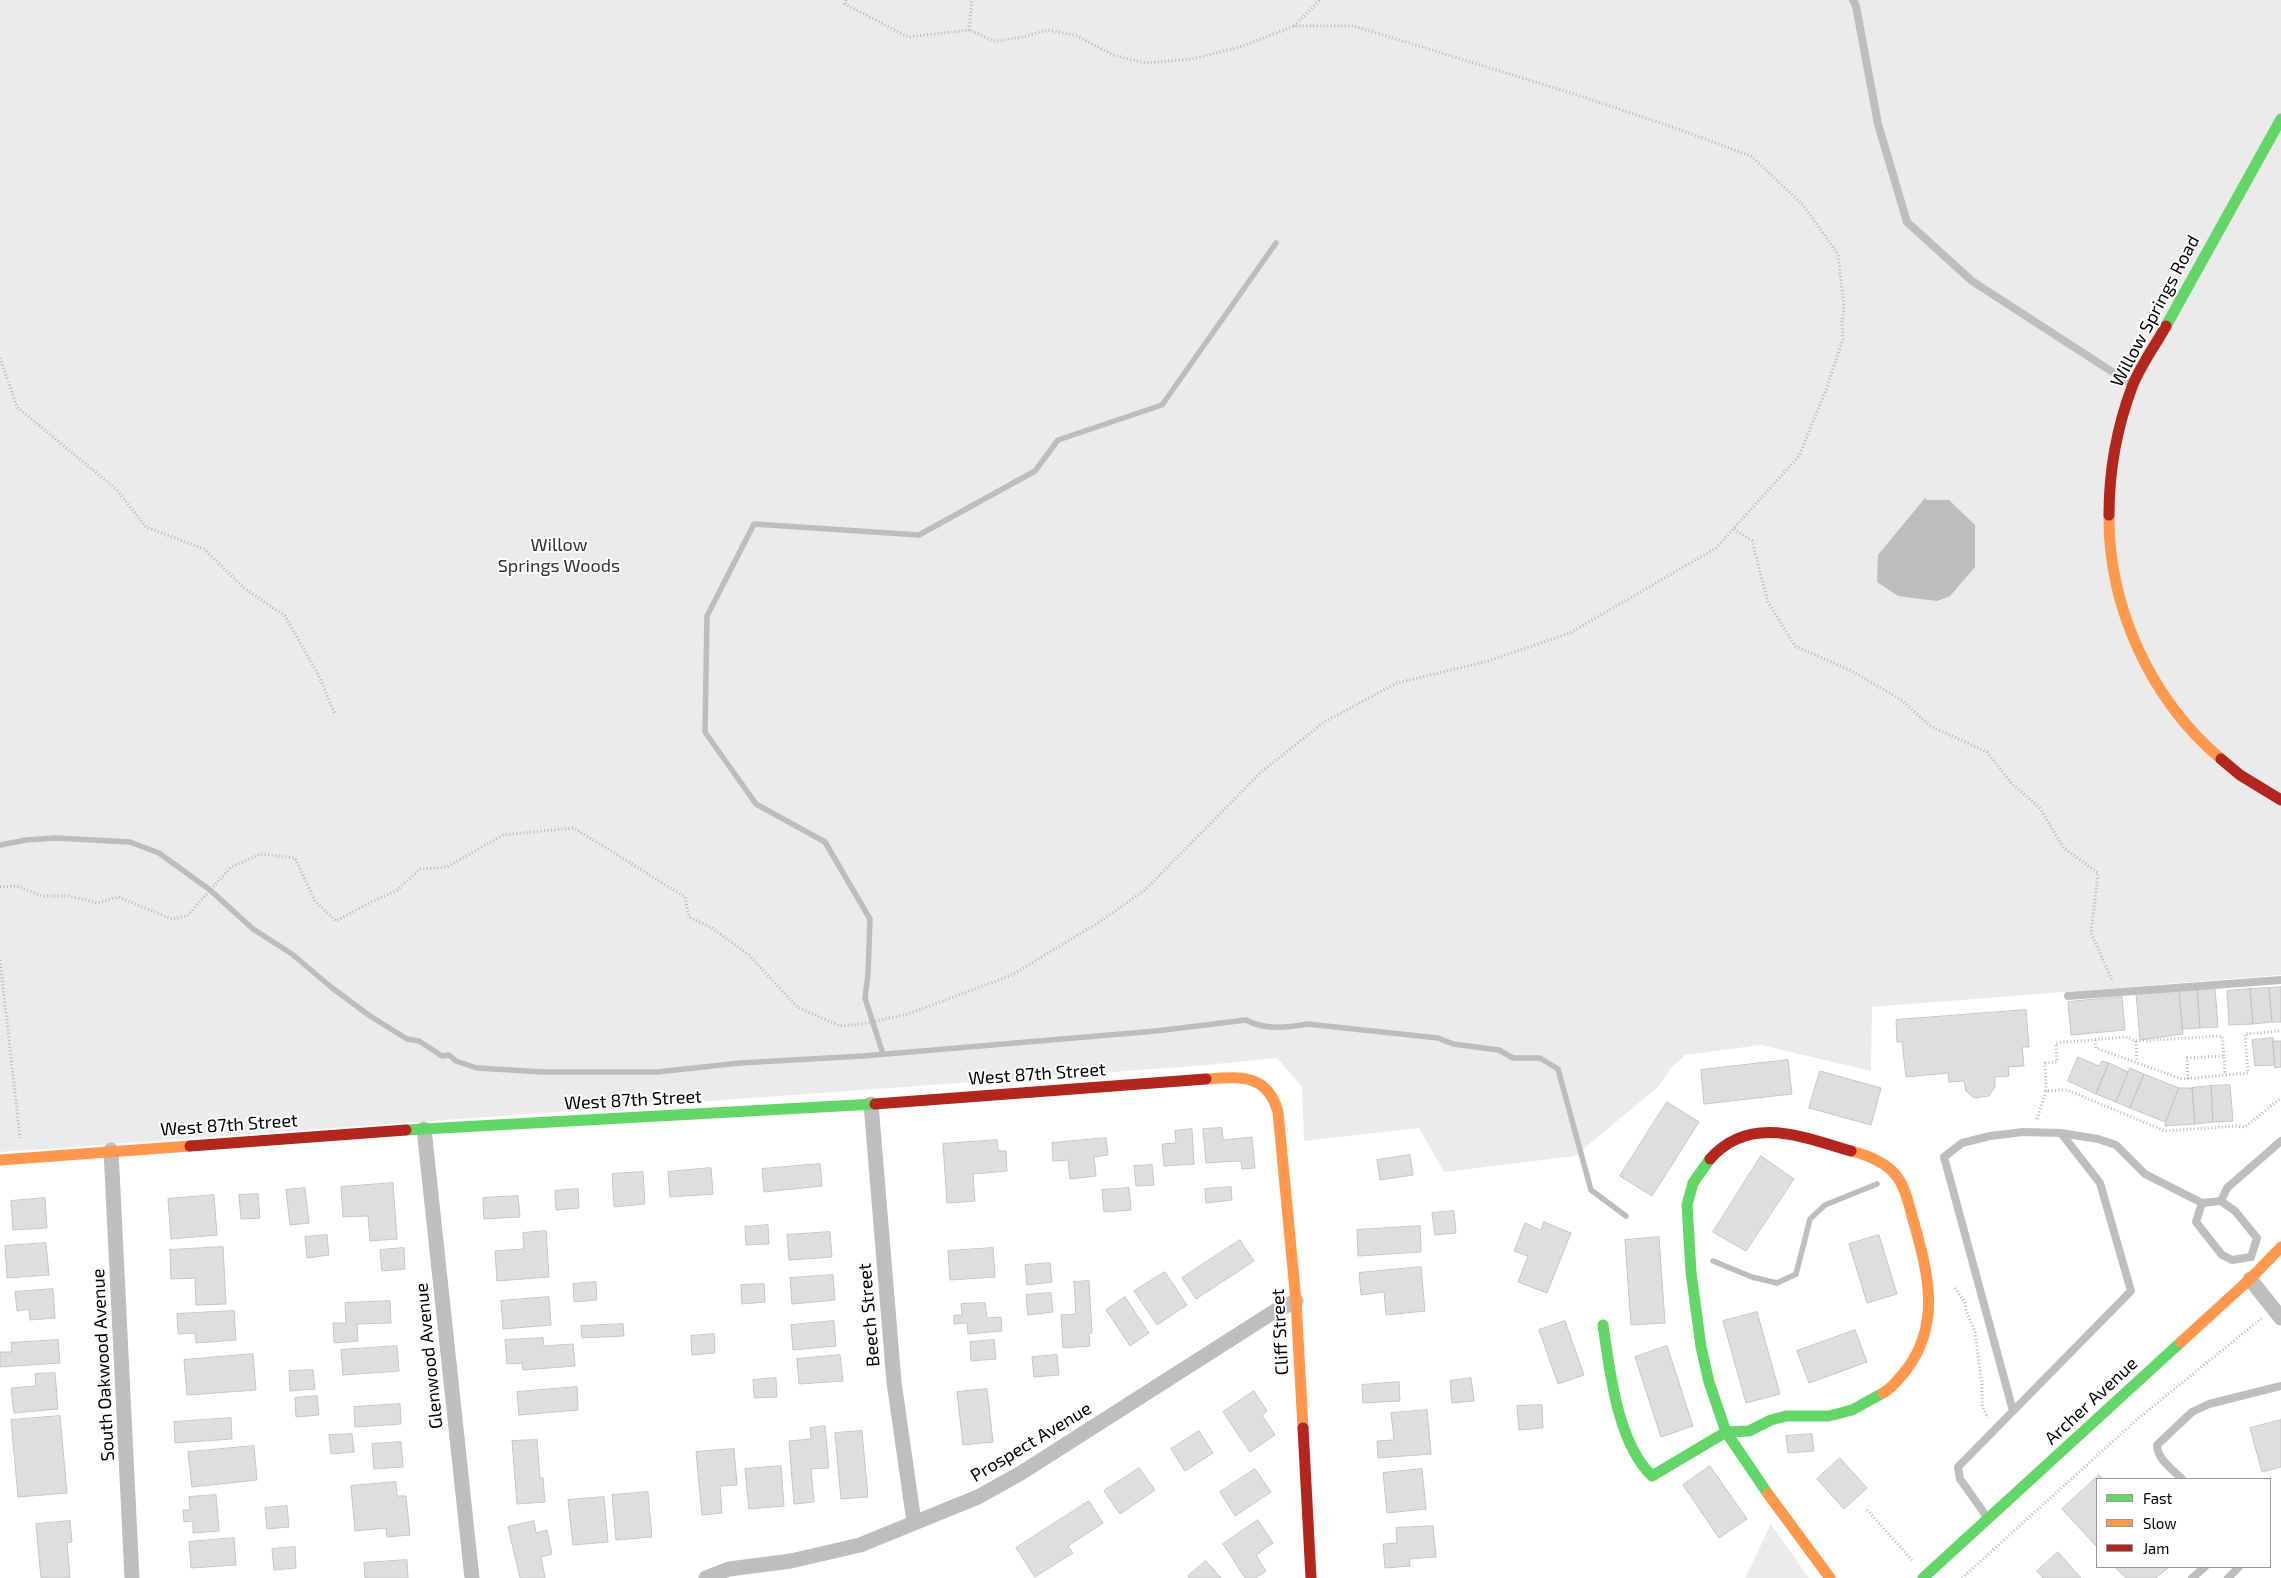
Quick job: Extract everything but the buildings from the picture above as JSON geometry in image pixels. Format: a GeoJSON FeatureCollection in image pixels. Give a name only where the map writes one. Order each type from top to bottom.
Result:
{"type":"FeatureCollection","features":[{"type":"Feature","properties":{"kind":"street","name":"Willow Springs Road"},"geometry":{"type":"LineString","coordinates":[[2281,119],[2133,385],[2126,404],[2109,484],[2113,570],[2122,606],[2151,678],[2180,720],[2210,752],[2253,787],[2281,800]]}},
{"type":"Feature","properties":{"kind":"street","name":"West 87th Street"},"geometry":{"type":"LineString","coordinates":[[0,1160],[111,1150],[871,1104],[1226,1078],[1258,1080],[1266,1086]]}},
{"type":"Feature","properties":{"kind":"street","name":"Cliff Street"},"geometry":{"type":"LineString","coordinates":[[1266,1086],[1277,1106],[1281,1125],[1296,1301],[1311,1578]]}},
{"type":"Feature","properties":{"kind":"street","name":"Beech Street"},"geometry":{"type":"LineString","coordinates":[[871,1104],[894,1382],[914,1522]]}},
{"type":"Feature","properties":{"kind":"street","name":"Glenwood Avenue"},"geometry":{"type":"LineString","coordinates":[[424,1130],[472,1578]]}},
{"type":"Feature","properties":{"kind":"street"},"geometry":{"type":"LineString","coordinates":[[1603,1325],[1612,1379],[1623,1423],[1644,1472],[1652,1476],[1726,1432],[1749,1431],[1771,1420],[1786,1416],[1829,1416],[1852,1410],[1875,1399],[1893,1387],[1914,1359],[1924,1336],[1930,1305],[1926,1265],[1905,1192],[1895,1174],[1869,1156],[1801,1136],[1783,1132],[1765,1132],[1744,1136],[1727,1144],[1711,1157],[1693,1183],[1687,1205],[1696,1319],[1709,1382],[1726,1432],[1767,1493],[1830,1578]]}},
{"type":"Feature","properties":{"kind":"street","name":"South Oakwood Avenue"},"geometry":{"type":"LineString","coordinates":[[111,1150],[132,1578]]}},
{"type":"Feature","properties":{"kind":"street","name":"Archer Avenue"},"geometry":{"type":"LineString","coordinates":[[1923,1578],[2260,1268],[2279,1253]]}},
{"type":"Feature","properties":{"kind":"street"},"geometry":{"type":"LineString","coordinates":[[2250,1279],[2281,1318]]}},
{"type":"Feature","properties":{"kind":"street","name":"Prospect Avenue"},"geometry":{"type":"LineString","coordinates":[[706,1578],[729,1569],[791,1561],[860,1545],[978,1497],[1021,1473],[1275,1311],[1296,1301]]}},
{"type":"Feature","properties":{"kind":"lane"},"geometry":{"type":"LineString","coordinates":[[1854,0],[1878,124],[1907,222],[1972,280],[2133,385]]}},
{"type":"Feature","properties":{"kind":"lane"},"geometry":{"type":"LineString","coordinates":[[2068,996],[2281,980]]}},
{"type":"Feature","properties":{"kind":"lane"},"geometry":{"type":"LineString","coordinates":[[2013,1411],[1944,1157],[1962,1143],[1990,1136],[2033,1132],[2062,1133],[2098,1139],[2116,1145],[2145,1174],[2202,1204],[2221,1202],[2235,1211],[2257,1238],[2251,1256]]}},
{"type":"Feature","properties":{"kind":"lane"},"geometry":{"type":"LineString","coordinates":[[1989,1519],[1960,1479],[1958,1467],[2131,1291],[2100,1183],[2062,1133]]}},
{"type":"Feature","properties":{"kind":"lane"},"geometry":{"type":"LineString","coordinates":[[2221,1202],[2227,1188],[2281,1141]]}},
{"type":"Feature","properties":{"kind":"lane"},"geometry":{"type":"LineString","coordinates":[[2202,1204],[2196,1222],[2222,1255],[2232,1260],[2251,1256]]}},
{"type":"Feature","properties":{"kind":"lane"},"geometry":{"type":"LineString","coordinates":[[2251,1256],[2260,1268]]}},
{"type":"Feature","properties":{"kind":"lane"},"geometry":{"type":"LineString","coordinates":[[2181,1478],[2157,1453],[2158,1445],[2192,1412],[2209,1404],[2281,1386]]}},
{"type":"Feature","properties":{"kind":"lane"},"geometry":{"type":"LineString","coordinates":[[2192,1578],[2204,1568]]}},
{"type":"Feature","properties":{"kind":"lane"},"geometry":{"type":"LineString","coordinates":[[2228,1578],[2238,1568]]}},
{"type":"Feature","properties":{"kind":"path"},"geometry":{"type":"LineString","coordinates":[[0,887],[16,886],[42,896],[69,896],[98,904],[118,896],[172,919],[187,916],[231,867],[261,854],[295,858],[314,901],[336,921],[371,902],[396,892],[420,869],[447,867],[503,835],[574,828],[685,897],[689,917],[712,928],[749,955],[797,1007],[840,1026],[867,1023],[908,1014],[1012,975],[1096,924],[1146,890],[1260,773],[1324,722],[1397,683],[1488,660],[1570,633],[1716,548],[1799,456],[1827,387],[1843,339],[1844,306],[1838,254],[1803,205],[1751,156],[1571,93],[1354,26],[1294,26],[1243,46],[1192,59],[1145,63],[1113,55],[1077,36],[1048,30],[1023,38],[994,41],[969,30],[908,37],[845,4],[846,0]]}},
{"type":"Feature","properties":{"kind":"path"},"geometry":{"type":"LineString","coordinates":[[969,30],[972,0]]}},
{"type":"Feature","properties":{"kind":"path"},"geometry":{"type":"LineString","coordinates":[[1294,26],[1320,0]]}},
{"type":"Feature","properties":{"kind":"path"},"geometry":{"type":"LineString","coordinates":[[0,358],[17,407],[116,489],[146,527],[204,549],[244,588],[285,616],[318,674],[335,714]]}},
{"type":"Feature","properties":{"kind":"path"},"geometry":{"type":"LineString","coordinates":[[1734,528],[1752,541],[1768,602],[1795,646],[1852,671],[1903,701],[1930,726],[1987,752],[2012,784],[2039,807],[2064,848],[2098,873],[2091,933],[2118,992]]}},
{"type":"Feature","properties":{"kind":"path"},"geometry":{"type":"LineString","coordinates":[[0,960],[22,1157]]}},
{"type":"Feature","properties":{"kind":"path"},"geometry":{"type":"LineString","coordinates":[[2095,1040],[2096,1048],[2137,1061],[2182,1079],[2248,1074],[2245,1034],[2281,1031]]}},
{"type":"Feature","properties":{"kind":"path"},"geometry":{"type":"LineString","coordinates":[[2033,1132],[2046,1091],[2045,1063],[2057,1062],[2056,1043],[2126,1037],[2136,1041],[2222,1036],[2225,1075]]}},
{"type":"Feature","properties":{"kind":"path"},"geometry":{"type":"LineString","coordinates":[[2136,1041],[2137,1061]]}},
{"type":"Feature","properties":{"kind":"path"},"geometry":{"type":"LineString","coordinates":[[2188,1078],[2187,1058],[2224,1056]]}},
{"type":"Feature","properties":{"kind":"path"},"geometry":{"type":"LineString","coordinates":[[2046,1091],[2067,1090],[2165,1131],[2245,1127],[2281,1098]]}},
{"type":"Feature","properties":{"kind":"path"},"geometry":{"type":"LineString","coordinates":[[1955,1288],[1966,1302],[1966,1311],[1975,1332],[1982,1385],[1982,1406],[1994,1430]]}},
{"type":"Feature","properties":{"kind":"path"},"geometry":{"type":"LineString","coordinates":[[1962,1578],[2140,1416],[2260,1320]]}},
{"type":"Feature","properties":{"kind":"path"},"geometry":{"type":"LineString","coordinates":[[1867,1510],[1916,1564]]}},
{"type":"Feature","properties":{"kind":"green space","name":"Willow Springs Woods"},"geometry":{"type":"Polygon","coordinates":[[[0,0],[2281,0],[2281,975],[1872,1007],[1871,1071],[1761,1045],[1685,1055],[1670,1069],[1658,1087],[1575,1156],[1444,1172],[1419,1128],[1304,1141],[1302,1087],[1277,1058],[1196,1066],[0,1152],[0,0]]]}},
{"type":"Feature","properties":{"kind":"green space"},"geometry":{"type":"Polygon","coordinates":[[[1771,1524],[1808,1577],[1809,1578],[1745,1578],[1771,1524]]]}},
{"type":"Feature","properties":{"kind":"shaded area"},"geometry":{"type":"Polygon","coordinates":[[[1925,498],[1927,500],[1949,500],[1975,525],[1975,567],[1950,596],[1937,601],[1898,596],[1877,582],[1878,555],[1925,498]]]}},
{"type":"Feature","properties":{"kind":"waterway"},"geometry":{"type":"LineString","coordinates":[[883,1054],[865,998],[870,919],[825,842],[756,804],[705,732],[707,616],[754,524],[919,535],[1035,471],[1058,440],[1162,405],[1276,243]]}},
{"type":"Feature","properties":{"kind":"waterway"},"geometry":{"type":"LineString","coordinates":[[0,845],[26,840],[55,838],[130,842],[159,853],[210,890],[253,929],[292,954],[331,987],[370,1016],[407,1039],[419,1041],[442,1056],[449,1055],[456,1061],[477,1068],[544,1072],[657,1072],[740,1063],[863,1056],[1156,1031],[1246,1020],[1268,1027],[1307,1024],[1438,1038],[1453,1044],[1499,1050],[1513,1058],[1540,1058],[1558,1069],[1591,1190],[1626,1216]]}},
{"type":"Feature","properties":{"kind":"waterway"},"geometry":{"type":"LineString","coordinates":[[1713,1261],[1752,1277],[1777,1283],[1796,1274],[1810,1219],[1825,1205],[1877,1184]]}},
{"type":"Feature","properties":{"kind":"traffic: fast"},"geometry":{"type":"LineString","coordinates":[[2166,326],[2281,119]]}},
{"type":"Feature","properties":{"kind":"traffic: fast"},"geometry":{"type":"LineString","coordinates":[[406,1130],[875,1104]]}},
{"type":"Feature","properties":{"kind":"traffic: fast"},"geometry":{"type":"LineString","coordinates":[[1710,1159],[1693,1183],[1687,1205],[1691,1272],[1701,1347],[1709,1382],[1726,1432],[1768,1494]]}},
{"type":"Feature","properties":{"kind":"traffic: fast"},"geometry":{"type":"LineString","coordinates":[[1603,1325],[1612,1384],[1623,1426],[1640,1462],[1652,1476],[1726,1432],[1749,1431],[1771,1420],[1786,1416],[1829,1416],[1852,1410],[1883,1393]]}},
{"type":"Feature","properties":{"kind":"traffic: fast"},"geometry":{"type":"LineString","coordinates":[[1923,1578],[2181,1342]]}},
{"type":"Feature","properties":{"kind":"traffic: slow"},"geometry":{"type":"LineString","coordinates":[[2109,515],[2116,584],[2138,649],[2174,709],[2196,735],[2221,759]]}},
{"type":"Feature","properties":{"kind":"traffic: slow"},"geometry":{"type":"LineString","coordinates":[[1206,1079],[1241,1078],[1251,1080],[1267,1090],[1278,1112],[1296,1301],[1303,1428]]}},
{"type":"Feature","properties":{"kind":"traffic: slow"},"geometry":{"type":"LineString","coordinates":[[0,1160],[190,1146]]}},
{"type":"Feature","properties":{"kind":"traffic: slow"},"geometry":{"type":"LineString","coordinates":[[1851,1151],[1880,1162],[1898,1178],[1909,1204],[1924,1260],[1927,1279],[1928,1316],[1918,1352],[1899,1379],[1883,1393]]}},
{"type":"Feature","properties":{"kind":"traffic: slow"},"geometry":{"type":"LineString","coordinates":[[2181,1342],[2250,1279],[2281,1247]]}},
{"type":"Feature","properties":{"kind":"traffic: slow"},"geometry":{"type":"LineString","coordinates":[[1768,1494],[1830,1578]]}},
{"type":"Feature","properties":{"kind":"traffic: jam"},"geometry":{"type":"LineString","coordinates":[[2109,515],[2110,483],[2122,418],[2139,371],[2166,326]]}},
{"type":"Feature","properties":{"kind":"traffic: jam"},"geometry":{"type":"LineString","coordinates":[[2221,759],[2240,775],[2281,800]]}},
{"type":"Feature","properties":{"kind":"traffic: jam"},"geometry":{"type":"LineString","coordinates":[[875,1104],[1206,1079]]}},
{"type":"Feature","properties":{"kind":"traffic: jam"},"geometry":{"type":"LineString","coordinates":[[190,1146],[406,1130]]}},
{"type":"Feature","properties":{"kind":"traffic: jam"},"geometry":{"type":"LineString","coordinates":[[1710,1159],[1726,1145],[1742,1137],[1760,1133],[1796,1136],[1851,1151]]}},
{"type":"Feature","properties":{"kind":"traffic: jam"},"geometry":{"type":"LineString","coordinates":[[1303,1428],[1311,1578]]}}]}
